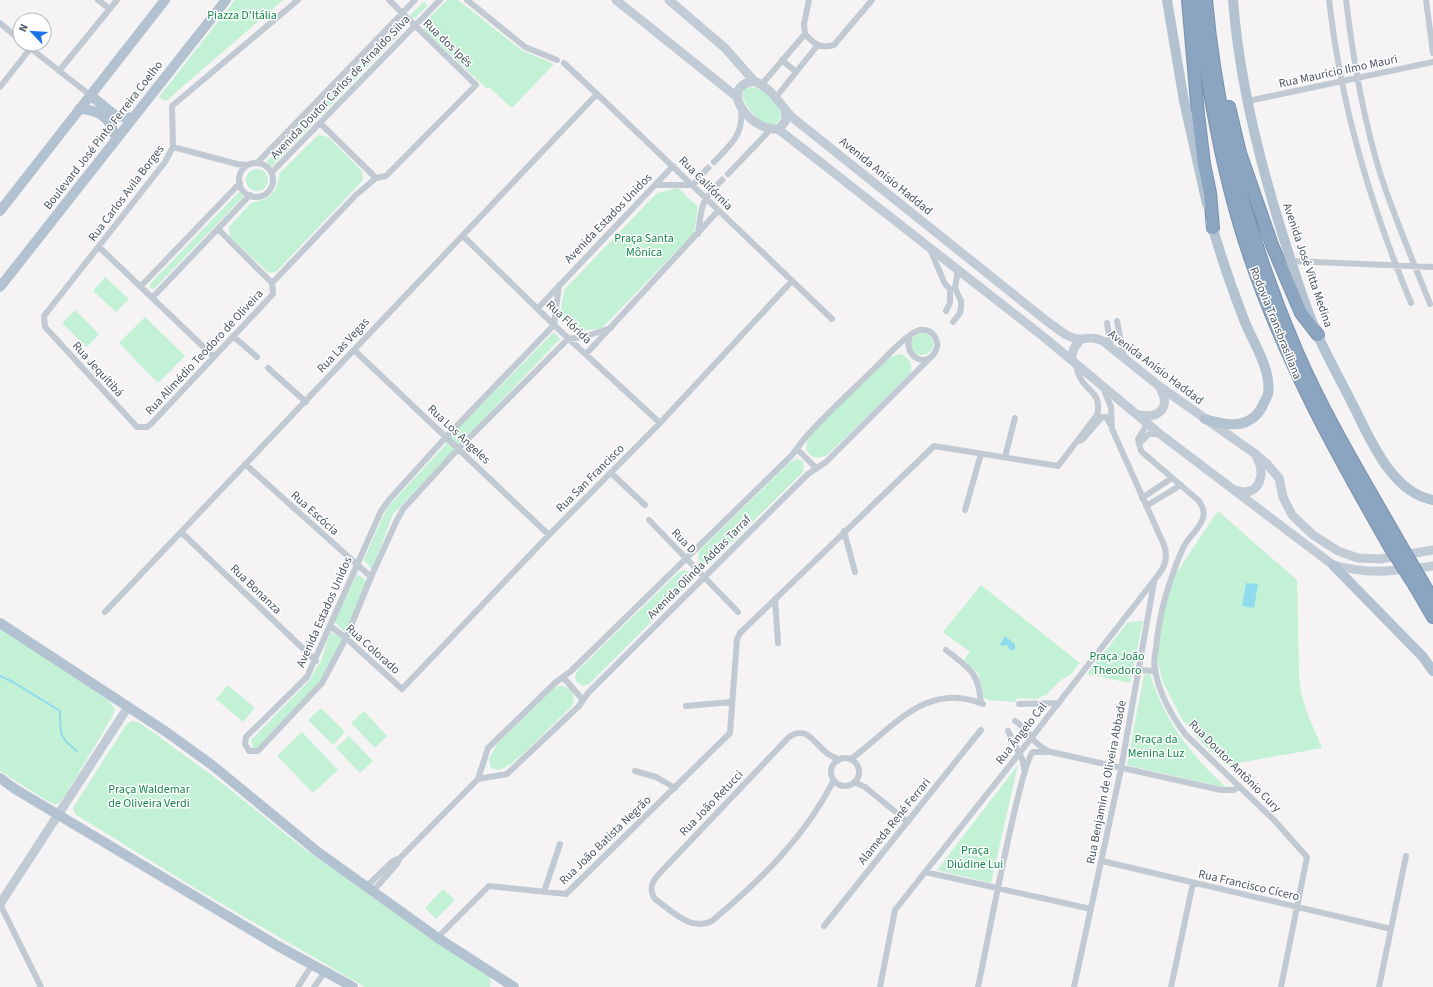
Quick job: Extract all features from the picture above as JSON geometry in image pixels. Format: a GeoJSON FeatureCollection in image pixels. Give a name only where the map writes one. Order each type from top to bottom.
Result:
{"type":"FeatureCollection","features":[{"type":"Feature","properties":{"kind":"highway"},"geometry":{"type":"LineString","coordinates":[[1188,0],[1191,47],[1199,121],[1204,164],[1210,193],[1213,228]]}},
{"type":"Feature","properties":{"kind":"highway","name":"Rodovia Transbrasiliana"},"geometry":{"type":"LineString","coordinates":[[1196,0],[1217,138],[1249,253],[1268,306],[1297,375],[1349,475],[1419,584],[1433,617]]}},
{"type":"Feature","properties":{"kind":"highway","name":"Rodovia Transbrasiliana"},"geometry":{"type":"LineString","coordinates":[[1206,0],[1213,62],[1229,146],[1251,227],[1272,289],[1296,351],[1395,545]]}},
{"type":"Feature","properties":{"kind":"highway"},"geometry":{"type":"LineString","coordinates":[[1213,62],[1225,88],[1240,153],[1272,245],[1301,313],[1318,335]]}},
{"type":"Feature","properties":{"kind":"highway","name":"Rodovia Transbrasiliana"},"geometry":{"type":"LineString","coordinates":[[1419,584],[1433,600]]}},
{"type":"Feature","properties":{"kind":"main road"},"geometry":{"type":"LineString","coordinates":[[0,211],[164,0]]}},
{"type":"Feature","properties":{"kind":"main road","name":"Boulevard José Pinto Ferreira Coelho"},"geometry":{"type":"LineString","coordinates":[[0,287],[226,0]]}},
{"type":"Feature","properties":{"kind":"main road"},"geometry":{"type":"LineString","coordinates":[[616,0],[737,97],[741,108],[753,120],[774,129],[958,270],[1074,362],[1160,434],[1333,565],[1423,657],[1433,671]]}},
{"type":"Feature","properties":{"kind":"main road","name":"Avenida Anísio Haddad"},"geometry":{"type":"LineString","coordinates":[[669,0],[720,43],[758,83],[777,96],[785,110],[1048,322],[1068,335],[1081,339],[1089,337],[1098,339],[1111,347],[1159,386],[1254,453],[1267,464],[1279,478],[1283,497],[1292,515],[1313,535],[1338,551],[1358,558],[1380,559],[1433,550]]}},
{"type":"Feature","properties":{"kind":"main road"},"geometry":{"type":"LineString","coordinates":[[1167,0],[1196,164],[1213,228],[1243,318],[1266,373],[1268,395],[1261,410],[1246,422],[1235,425],[1223,425],[1205,419]]}},
{"type":"Feature","properties":{"kind":"main road","name":"Avenida José Vitta Medina"},"geometry":{"type":"LineString","coordinates":[[1233,0],[1248,101],[1265,177],[1291,262],[1318,335],[1375,449],[1394,476],[1411,491],[1433,500]]}},
{"type":"Feature","properties":{"kind":"main road"},"geometry":{"type":"LineString","coordinates":[[737,97],[739,88],[743,84],[758,83]]}},
{"type":"Feature","properties":{"kind":"main road"},"geometry":{"type":"LineString","coordinates":[[90,95],[116,116],[132,118]]}},
{"type":"Feature","properties":{"kind":"main road"},"geometry":{"type":"LineString","coordinates":[[79,109],[92,110],[104,116],[112,126],[116,139]]}},
{"type":"Feature","properties":{"kind":"main road"},"geometry":{"type":"LineString","coordinates":[[774,129],[786,120],[785,110]]}},
{"type":"Feature","properties":{"kind":"main road"},"geometry":{"type":"LineString","coordinates":[[1074,362],[1074,348],[1081,339]]}},
{"type":"Feature","properties":{"kind":"main road"},"geometry":{"type":"LineString","coordinates":[[1148,423],[1162,410],[1165,402],[1159,386]]}},
{"type":"Feature","properties":{"kind":"main road"},"geometry":{"type":"LineString","coordinates":[[1139,415],[1157,414]]}},
{"type":"Feature","properties":{"kind":"main road"},"geometry":{"type":"LineString","coordinates":[[1230,488],[1242,492],[1250,492],[1256,487],[1262,472],[1261,464],[1254,453]]}},
{"type":"Feature","properties":{"kind":"main road"},"geometry":{"type":"LineString","coordinates":[[1333,565],[1354,571],[1380,573],[1433,566]]}},
{"type":"Feature","properties":{"kind":"main road"},"geometry":{"type":"LineString","coordinates":[[0,623],[164,731],[212,766],[318,852],[438,937],[498,983],[514,987]]}},
{"type":"Feature","properties":{"kind":"main road"},"geometry":{"type":"LineString","coordinates":[[0,904],[128,708]]}},
{"type":"Feature","properties":{"kind":"main road"},"geometry":{"type":"LineString","coordinates":[[0,778],[15,789],[312,965],[353,987]]}},
{"type":"Feature","properties":{"kind":"street"},"geometry":{"type":"LineString","coordinates":[[98,0],[110,9]]}},
{"type":"Feature","properties":{"kind":"street"},"geometry":{"type":"LineString","coordinates":[[59,70],[117,0]]}},
{"type":"Feature","properties":{"kind":"street","name":"Rua Carlos Avila Borges"},"geometry":{"type":"LineString","coordinates":[[44,318],[47,311],[165,162],[173,147],[172,106],[298,0]]}},
{"type":"Feature","properties":{"kind":"street","name":"Rua dos Ipês"},"geometry":{"type":"LineString","coordinates":[[388,0],[476,85]]}},
{"type":"Feature","properties":{"kind":"street","name":"Avenida Doutor Carlos de Arnaldo Silva"},"geometry":{"type":"LineString","coordinates":[[258,162],[415,0]]}},
{"type":"Feature","properties":{"kind":"street"},"geometry":{"type":"LineString","coordinates":[[467,0],[524,47],[557,60]]}},
{"type":"Feature","properties":{"kind":"street"},"geometry":{"type":"LineString","coordinates":[[809,0],[804,24],[805,34],[817,46],[828,47],[834,45],[872,0]]}},
{"type":"Feature","properties":{"kind":"street"},"geometry":{"type":"LineString","coordinates":[[1329,0],[1341,81],[1362,168],[1396,266],[1411,303]]}},
{"type":"Feature","properties":{"kind":"street"},"geometry":{"type":"LineString","coordinates":[[1346,0],[1357,78],[1381,174],[1397,221],[1430,304]]}},
{"type":"Feature","properties":{"kind":"street"},"geometry":{"type":"LineString","coordinates":[[1426,0],[1433,53]]}},
{"type":"Feature","properties":{"kind":"street","name":"Avenida Doutor Carlos de Arnaldo Silva"},"geometry":{"type":"LineString","coordinates":[[272,172],[415,26],[435,2]]}},
{"type":"Feature","properties":{"kind":"street"},"geometry":{"type":"LineString","coordinates":[[0,22],[12,33]]}},
{"type":"Feature","properties":{"kind":"street"},"geometry":{"type":"LineString","coordinates":[[758,83],[782,60],[805,34]]}},
{"type":"Feature","properties":{"kind":"street"},"geometry":{"type":"LineString","coordinates":[[777,96],[817,46]]}},
{"type":"Feature","properties":{"kind":"street"},"geometry":{"type":"LineString","coordinates":[[0,87],[28,52]]}},
{"type":"Feature","properties":{"kind":"street"},"geometry":{"type":"LineString","coordinates":[[34,52],[90,95]]}},
{"type":"Feature","properties":{"kind":"street"},"geometry":{"type":"LineString","coordinates":[[782,60],[796,72]]}},
{"type":"Feature","properties":{"kind":"street","name":"Rua Maurício Ilmo Mauri"},"geometry":{"type":"LineString","coordinates":[[1248,101],[1433,62]]}},
{"type":"Feature","properties":{"kind":"street","name":"Rua Califórnia"},"geometry":{"type":"LineString","coordinates":[[564,63],[832,319]]}},
{"type":"Feature","properties":{"kind":"street","name":"Rua Alimédio Teodoro de Oliveira"},"geometry":{"type":"LineString","coordinates":[[142,428],[151,424],[213,356],[273,294],[272,283],[356,195],[376,178],[386,176],[476,85]]}},
{"type":"Feature","properties":{"kind":"street","name":"Rua Las Vegas"},"geometry":{"type":"LineString","coordinates":[[105,612],[597,94]]}},
{"type":"Feature","properties":{"kind":"street"},"geometry":{"type":"LineString","coordinates":[[714,162],[736,139],[741,130],[741,108]]}},
{"type":"Feature","properties":{"kind":"street"},"geometry":{"type":"LineString","coordinates":[[320,123],[376,178]]}},
{"type":"Feature","properties":{"kind":"street"},"geometry":{"type":"LineString","coordinates":[[728,174],[774,129]]}},
{"type":"Feature","properties":{"kind":"street"},"geometry":{"type":"LineString","coordinates":[[173,147],[237,164],[248,165],[258,162],[264,164],[272,172],[273,182],[269,191],[260,196],[250,195],[245,192],[240,183],[241,172],[237,164]]}},
{"type":"Feature","properties":{"kind":"street"},"geometry":{"type":"LineString","coordinates":[[241,172],[248,165]]}},
{"type":"Feature","properties":{"kind":"street","name":"Avenida Estados Unidos"},"geometry":{"type":"LineString","coordinates":[[538,308],[673,166]]}},
{"type":"Feature","properties":{"kind":"street"},"geometry":{"type":"LineString","coordinates":[[655,185],[693,185],[706,170]]}},
{"type":"Feature","properties":{"kind":"street"},"geometry":{"type":"LineString","coordinates":[[698,234],[705,197],[720,182]]}},
{"type":"Feature","properties":{"kind":"street"},"geometry":{"type":"LineString","coordinates":[[141,286],[240,183]]}},
{"type":"Feature","properties":{"kind":"street"},"geometry":{"type":"LineString","coordinates":[[152,298],[250,195]]}},
{"type":"Feature","properties":{"kind":"street"},"geometry":{"type":"LineString","coordinates":[[586,354],[718,211]]}},
{"type":"Feature","properties":{"kind":"street"},"geometry":{"type":"LineString","coordinates":[[218,229],[272,283]]}},
{"type":"Feature","properties":{"kind":"street","name":"Rua Flórida"},"geometry":{"type":"LineString","coordinates":[[463,236],[554,325],[660,423]]}},
{"type":"Feature","properties":{"kind":"street"},"geometry":{"type":"LineString","coordinates":[[99,247],[213,356]]}},
{"type":"Feature","properties":{"kind":"street"},"geometry":{"type":"LineString","coordinates":[[930,249],[945,284],[948,297],[946,309]]}},
{"type":"Feature","properties":{"kind":"street"},"geometry":{"type":"LineString","coordinates":[[1291,262],[1433,267]]}},
{"type":"Feature","properties":{"kind":"street"},"geometry":{"type":"LineString","coordinates":[[946,309],[958,270]]}},
{"type":"Feature","properties":{"kind":"street","name":"Rua San Francisco"},"geometry":{"type":"LineString","coordinates":[[402,689],[549,535],[660,423],[792,281]]}},
{"type":"Feature","properties":{"kind":"street"},"geometry":{"type":"LineString","coordinates":[[945,284],[952,288],[961,301],[959,312],[952,321]]}},
{"type":"Feature","properties":{"kind":"street"},"geometry":{"type":"LineString","coordinates":[[554,325],[559,285]]}},
{"type":"Feature","properties":{"kind":"street"},"geometry":{"type":"LineString","coordinates":[[946,309],[951,312],[959,312]]}},
{"type":"Feature","properties":{"kind":"street","name":"Rua Jequitibá"},"geometry":{"type":"LineString","coordinates":[[44,318],[45,327],[134,424],[142,428]]}},
{"type":"Feature","properties":{"kind":"street"},"geometry":{"type":"LineString","coordinates":[[1117,321],[1124,357]]}},
{"type":"Feature","properties":{"kind":"street"},"geometry":{"type":"LineString","coordinates":[[1107,323],[1111,347]]}},
{"type":"Feature","properties":{"kind":"street","name":"Avenida Estados Unidos"},"geometry":{"type":"LineString","coordinates":[[554,325],[446,437],[389,500],[381,511],[356,565],[316,661],[307,677],[246,737],[245,744],[249,751],[258,751],[322,682],[346,638],[371,577],[403,509],[458,449],[568,338]]}},
{"type":"Feature","properties":{"kind":"street"},"geometry":{"type":"LineString","coordinates":[[568,338],[583,337],[611,328]]}},
{"type":"Feature","properties":{"kind":"street"},"geometry":{"type":"LineString","coordinates":[[922,330],[928,331],[934,335],[937,340],[935,353],[930,358],[923,360],[917,359],[911,355],[908,349],[910,336],[915,332],[922,330]]}},
{"type":"Feature","properties":{"kind":"street"},"geometry":{"type":"LineString","coordinates":[[233,336],[257,357]]}},
{"type":"Feature","properties":{"kind":"street","name":"Avenida Olinda Addas Tarraf"},"geometry":{"type":"LineString","coordinates":[[370,888],[396,865],[400,858],[478,779],[488,748],[570,672],[797,449],[804,439],[896,347],[910,336]]}},
{"type":"Feature","properties":{"kind":"street","name":"Rua Los Angeles"},"geometry":{"type":"LineString","coordinates":[[354,350],[549,535]]}},
{"type":"Feature","properties":{"kind":"street","name":"Avenida Olinda Addas Tarraf"},"geometry":{"type":"LineString","coordinates":[[478,779],[507,774],[579,706],[588,693],[704,577],[816,468],[826,462],[930,358]]}},
{"type":"Feature","properties":{"kind":"street"},"geometry":{"type":"LineString","coordinates":[[1074,362],[1082,382],[1098,400],[1099,417],[1106,417],[1164,545],[1166,556],[1163,569],[1168,569],[1172,573]]}},
{"type":"Feature","properties":{"kind":"street"},"geometry":{"type":"LineString","coordinates":[[268,368],[306,402]]}},
{"type":"Feature","properties":{"kind":"street"},"geometry":{"type":"LineString","coordinates":[[1102,386],[1111,407],[1112,429]]}},
{"type":"Feature","properties":{"kind":"street","name":"Rua João Batista Negrão"},"geometry":{"type":"LineString","coordinates":[[438,937],[489,886],[566,894],[675,788],[730,733],[737,639],[744,628],[934,446],[1058,466],[1078,441],[1082,440],[1089,428],[1099,417]]}},
{"type":"Feature","properties":{"kind":"street"},"geometry":{"type":"LineString","coordinates":[[1006,457],[1015,418]]}},
{"type":"Feature","properties":{"kind":"street"},"geometry":{"type":"LineString","coordinates":[[1138,445],[1140,435],[1148,423]]}},
{"type":"Feature","properties":{"kind":"street"},"geometry":{"type":"LineString","coordinates":[[1138,445],[1145,436],[1149,434],[1160,434]]}},
{"type":"Feature","properties":{"kind":"street","name":"Rua Doutor Antônio Cury"},"geometry":{"type":"LineString","coordinates":[[1138,445],[1141,451],[1199,501],[1204,513],[1203,519],[1184,546],[1178,558],[1167,588],[1158,625],[1155,670],[1178,724],[1196,745],[1240,786],[1306,854],[1308,862],[1281,987]]}},
{"type":"Feature","properties":{"kind":"street"},"geometry":{"type":"LineString","coordinates":[[797,449],[816,468]]}},
{"type":"Feature","properties":{"kind":"street"},"geometry":{"type":"LineString","coordinates":[[965,510],[981,454]]}},
{"type":"Feature","properties":{"kind":"street","name":"Rua Escócia"},"geometry":{"type":"LineString","coordinates":[[246,464],[371,577]]}},
{"type":"Feature","properties":{"kind":"street"},"geometry":{"type":"LineString","coordinates":[[611,473],[645,505]]}},
{"type":"Feature","properties":{"kind":"street"},"geometry":{"type":"LineString","coordinates":[[1142,498],[1172,478]]}},
{"type":"Feature","properties":{"kind":"street"},"geometry":{"type":"LineString","coordinates":[[1146,506],[1181,485]]}},
{"type":"Feature","properties":{"kind":"street","name":"Rua D"},"geometry":{"type":"LineString","coordinates":[[649,520],[738,612]]}},
{"type":"Feature","properties":{"kind":"street","name":"Rua Bonanza"},"geometry":{"type":"LineString","coordinates":[[181,532],[316,661]]}},
{"type":"Feature","properties":{"kind":"street"},"geometry":{"type":"LineString","coordinates":[[844,532],[855,572]]}},
{"type":"Feature","properties":{"kind":"street"},"geometry":{"type":"LineString","coordinates":[[1166,556],[1170,560],[1178,558]]}},
{"type":"Feature","properties":{"kind":"street","name":"Rua Ângelo Cal"},"geometry":{"type":"LineString","coordinates":[[880,987],[896,910],[1163,569]]}},
{"type":"Feature","properties":{"kind":"street","name":"Rua Benjamin de Oliveira Abbade"},"geometry":{"type":"LineString","coordinates":[[1074,987],[1121,769],[1154,580]]}},
{"type":"Feature","properties":{"kind":"street"},"geometry":{"type":"LineString","coordinates":[[775,599],[778,642]]}},
{"type":"Feature","properties":{"kind":"street","name":"Rua Colorado"},"geometry":{"type":"LineString","coordinates":[[330,626],[346,638],[402,689]]}},
{"type":"Feature","properties":{"kind":"street"},"geometry":{"type":"LineString","coordinates":[[854,762],[888,727],[916,708],[934,700],[955,698],[966,698],[982,704],[980,689],[973,672],[946,650]]}},
{"type":"Feature","properties":{"kind":"street"},"geometry":{"type":"LineString","coordinates":[[1139,670],[1155,670]]}},
{"type":"Feature","properties":{"kind":"street"},"geometry":{"type":"LineString","coordinates":[[563,677],[583,700]]}},
{"type":"Feature","properties":{"kind":"street"},"geometry":{"type":"LineString","coordinates":[[686,706],[732,702]]}},
{"type":"Feature","properties":{"kind":"street"},"geometry":{"type":"LineString","coordinates":[[1019,704],[1059,703]]}},
{"type":"Feature","properties":{"kind":"street"},"geometry":{"type":"LineString","coordinates":[[1015,721],[1024,727],[1037,745],[1051,752],[1121,769],[1221,790],[1234,790],[1240,786]]}},
{"type":"Feature","properties":{"kind":"street","name":"Alameda René Ferrari"},"geometry":{"type":"LineString","coordinates":[[824,926],[981,730]]}},
{"type":"Feature","properties":{"kind":"street"},"geometry":{"type":"LineString","coordinates":[[1008,731],[1014,741],[1018,756],[1024,764],[1024,774]]}},
{"type":"Feature","properties":{"kind":"street","name":"Rua João Retucci"},"geometry":{"type":"LineString","coordinates":[[827,753],[810,736],[802,733],[789,737],[658,875],[651,886],[651,893],[655,899],[693,924],[706,924],[748,891],[781,857],[796,840],[836,782]]}},
{"type":"Feature","properties":{"kind":"street"},"geometry":{"type":"LineString","coordinates":[[978,987],[1024,774],[1029,757],[1033,752],[1051,752]]}},
{"type":"Feature","properties":{"kind":"street"},"geometry":{"type":"LineString","coordinates":[[827,753],[839,760]]}},
{"type":"Feature","properties":{"kind":"street"},"geometry":{"type":"LineString","coordinates":[[827,753],[833,766],[832,773],[836,782],[846,786],[854,782],[858,777],[859,770],[854,762],[845,758],[839,760],[833,766]]}},
{"type":"Feature","properties":{"kind":"street"},"geometry":{"type":"LineString","coordinates":[[635,771],[656,777],[675,788]]}},
{"type":"Feature","properties":{"kind":"street"},"geometry":{"type":"LineString","coordinates":[[858,777],[865,787]]}},
{"type":"Feature","properties":{"kind":"street"},"geometry":{"type":"LineString","coordinates":[[854,782],[865,787],[908,822]]}},
{"type":"Feature","properties":{"kind":"street","name":"Rua João Batista Negrão"},"geometry":{"type":"LineString","coordinates":[[544,892],[560,844]]}},
{"type":"Feature","properties":{"kind":"street"},"geometry":{"type":"LineString","coordinates":[[1379,987],[1406,856]]}},
{"type":"Feature","properties":{"kind":"street","name":"Rua Francisco Cícero"},"geometry":{"type":"LineString","coordinates":[[1102,861],[1193,884],[1391,929]]}},
{"type":"Feature","properties":{"kind":"street"},"geometry":{"type":"LineString","coordinates":[[925,872],[999,890],[1091,909]]}},
{"type":"Feature","properties":{"kind":"street"},"geometry":{"type":"LineString","coordinates":[[1171,987],[1193,884]]}},
{"type":"Feature","properties":{"kind":"street"},"geometry":{"type":"LineString","coordinates":[[0,904],[41,987]]}},
{"type":"Feature","properties":{"kind":"street"},"geometry":{"type":"LineString","coordinates":[[299,987],[312,965]]}},
{"type":"Feature","properties":{"kind":"street"},"geometry":{"type":"LineString","coordinates":[[314,987],[325,972]]}},
{"type":"Feature","properties":{"kind":"green space","name":"Piazza D'Itália"},"geometry":{"type":"Polygon","coordinates":[[[235,0],[283,0],[166,101],[159,97],[235,0]]]}},
{"type":"Feature","properties":{"kind":"green space"},"geometry":{"type":"Polygon","coordinates":[[[447,0],[458,0],[521,50],[554,64],[512,108],[490,88],[486,88],[424,30],[423,24],[447,0]]]}},
{"type":"Feature","properties":{"kind":"green space"},"geometry":{"type":"Polygon","coordinates":[[[425,1],[427,6],[415,18],[411,18],[411,14],[425,1]]]}},
{"type":"Feature","properties":{"kind":"green space"},"geometry":{"type":"Polygon","coordinates":[[[399,23],[404,24],[404,29],[271,167],[268,165],[267,161],[399,23]]]}},
{"type":"Feature","properties":{"kind":"green space"},"geometry":{"type":"Polygon","coordinates":[[[751,87],[756,88],[766,94],[775,102],[781,117],[776,124],[765,123],[750,111],[742,95],[745,89],[751,87]]]}},
{"type":"Feature","properties":{"kind":"green space"},"geometry":{"type":"Polygon","coordinates":[[[318,135],[328,137],[362,171],[363,180],[276,272],[269,273],[230,237],[229,227],[251,203],[263,200],[270,196],[276,189],[280,173],[318,135]]]}},
{"type":"Feature","properties":{"kind":"green space"},"geometry":{"type":"Polygon","coordinates":[[[257,169],[261,170],[267,176],[267,184],[261,190],[257,191],[253,190],[247,184],[246,180],[247,176],[253,170],[257,169]]]}},
{"type":"Feature","properties":{"kind":"green space","name":"Praça Santa Mônica"},"geometry":{"type":"Polygon","coordinates":[[[678,188],[698,207],[694,233],[602,328],[575,332],[560,316],[564,290],[657,193],[678,188]]]}},
{"type":"Feature","properties":{"kind":"green space"},"geometry":{"type":"Polygon","coordinates":[[[241,192],[243,197],[154,289],[150,288],[150,284],[238,193],[241,192]]]}},
{"type":"Feature","properties":{"kind":"green space"},"geometry":{"type":"Polygon","coordinates":[[[105,277],[129,299],[116,312],[93,291],[105,277]]]}},
{"type":"Feature","properties":{"kind":"green space"},"geometry":{"type":"Polygon","coordinates":[[[75,310],[99,334],[87,347],[62,323],[75,310]]]}},
{"type":"Feature","properties":{"kind":"green space"},"geometry":{"type":"Polygon","coordinates":[[[145,317],[185,356],[158,383],[119,343],[145,317]]]}},
{"type":"Feature","properties":{"kind":"green space"},"geometry":{"type":"Polygon","coordinates":[[[554,332],[560,339],[458,446],[449,437],[554,332]]]}},
{"type":"Feature","properties":{"kind":"green space"},"geometry":{"type":"Polygon","coordinates":[[[922,333],[930,336],[933,344],[930,352],[922,355],[914,352],[911,344],[914,336],[922,333]]]}},
{"type":"Feature","properties":{"kind":"green space"},"geometry":{"type":"Polygon","coordinates":[[[901,354],[907,358],[911,364],[911,370],[908,377],[826,456],[817,458],[812,456],[807,451],[806,446],[811,436],[819,426],[890,357],[901,354]]]}},
{"type":"Feature","properties":{"kind":"green space"},"geometry":{"type":"Polygon","coordinates":[[[447,443],[455,449],[393,514],[372,570],[364,559],[387,508],[447,443]]]}},
{"type":"Feature","properties":{"kind":"green space"},"geometry":{"type":"Polygon","coordinates":[[[796,459],[801,460],[804,464],[803,472],[711,563],[706,564],[700,562],[698,557],[699,551],[790,462],[796,459]]]}},
{"type":"Feature","properties":{"kind":"green space"},"geometry":{"type":"Polygon","coordinates":[[[1218,511],[1297,580],[1299,675],[1301,693],[1307,713],[1322,748],[1226,765],[1201,742],[1182,719],[1163,682],[1157,659],[1163,609],[1173,578],[1218,511]]]}},
{"type":"Feature","properties":{"kind":"green space"},"geometry":{"type":"Polygon","coordinates":[[[684,570],[689,572],[692,576],[690,583],[589,684],[584,686],[577,683],[575,677],[577,671],[679,572],[684,570]]]}},
{"type":"Feature","properties":{"kind":"green space"},"geometry":{"type":"Polygon","coordinates":[[[357,574],[367,581],[345,632],[334,622],[357,574]]]}},
{"type":"Feature","properties":{"kind":"green space"},"geometry":{"type":"Polygon","coordinates":[[[981,585],[1080,663],[1071,674],[1061,680],[1047,694],[1037,699],[1016,698],[1016,702],[988,700],[984,698],[978,673],[964,660],[970,652],[943,632],[981,585]]]}},
{"type":"Feature","properties":{"kind":"green space","name":"Praça João Theodoro"},"geometry":{"type":"Polygon","coordinates":[[[1143,621],[1130,683],[1087,674],[1128,622],[1143,621]]]}},
{"type":"Feature","properties":{"kind":"green space"},"geometry":{"type":"Polygon","coordinates":[[[0,628],[109,701],[115,709],[111,719],[66,794],[59,803],[54,805],[0,771],[0,628]]]}},
{"type":"Feature","properties":{"kind":"green space"},"geometry":{"type":"Polygon","coordinates":[[[330,632],[343,638],[320,681],[258,749],[253,748],[251,740],[308,682],[321,661],[330,632]]]}},
{"type":"Feature","properties":{"kind":"green space","name":"Praça da Menina Luz"},"geometry":{"type":"Polygon","coordinates":[[[1150,674],[1163,707],[1180,736],[1202,763],[1227,788],[1127,765],[1144,675],[1150,674]]]}},
{"type":"Feature","properties":{"kind":"green space"},"geometry":{"type":"Polygon","coordinates":[[[228,685],[255,708],[243,722],[216,699],[228,685]]]}},
{"type":"Feature","properties":{"kind":"green space"},"geometry":{"type":"Polygon","coordinates":[[[558,686],[566,687],[572,692],[574,699],[571,707],[511,764],[499,770],[491,768],[489,759],[498,743],[552,690],[558,686]]]}},
{"type":"Feature","properties":{"kind":"green space"},"geometry":{"type":"Polygon","coordinates":[[[321,708],[345,732],[333,745],[308,720],[321,708]]]}},
{"type":"Feature","properties":{"kind":"green space"},"geometry":{"type":"Polygon","coordinates":[[[364,711],[387,736],[375,748],[351,723],[364,711]]]}},
{"type":"Feature","properties":{"kind":"green space","name":"Praça Waldemar de Oliveira Verdi"},"geometry":{"type":"Polygon","coordinates":[[[132,721],[140,723],[213,776],[302,847],[434,941],[489,976],[491,983],[490,987],[365,987],[198,890],[75,814],[73,808],[126,725],[132,721]]]}},
{"type":"Feature","properties":{"kind":"green space"},"geometry":{"type":"Polygon","coordinates":[[[302,732],[338,770],[313,793],[277,756],[302,732]]]}},
{"type":"Feature","properties":{"kind":"green space"},"geometry":{"type":"Polygon","coordinates":[[[349,736],[373,761],[360,773],[336,748],[349,736]]]}},
{"type":"Feature","properties":{"kind":"green space","name":"Praça Diúdine Lui"},"geometry":{"type":"Polygon","coordinates":[[[1018,765],[991,883],[937,870],[1018,765]]]}},
{"type":"Feature","properties":{"kind":"green space"},"geometry":{"type":"Polygon","coordinates":[[[443,889],[455,900],[436,919],[425,908],[443,889]]]}},
{"type":"Feature","properties":{"kind":"water"},"geometry":{"type":"Polygon","coordinates":[[[1246,583],[1258,584],[1254,608],[1242,606],[1246,583]]]}},
{"type":"Feature","properties":{"kind":"water"},"geometry":{"type":"Polygon","coordinates":[[[1005,636],[1015,644],[1015,650],[1010,650],[1007,645],[1000,645],[1005,636]]]}},
{"type":"Feature","properties":{"kind":"waterway"},"geometry":{"type":"LineString","coordinates":[[0,676],[13,682],[60,711],[60,725],[62,734],[67,742],[77,751]]}},
{"type":"Feature","properties":{"kind":"tunnel"},"geometry":{"type":"LineString","coordinates":[[706,170],[714,162]]}},
{"type":"Feature","properties":{"kind":"tunnel"},"geometry":{"type":"LineString","coordinates":[[720,182],[728,174]]}}]}
